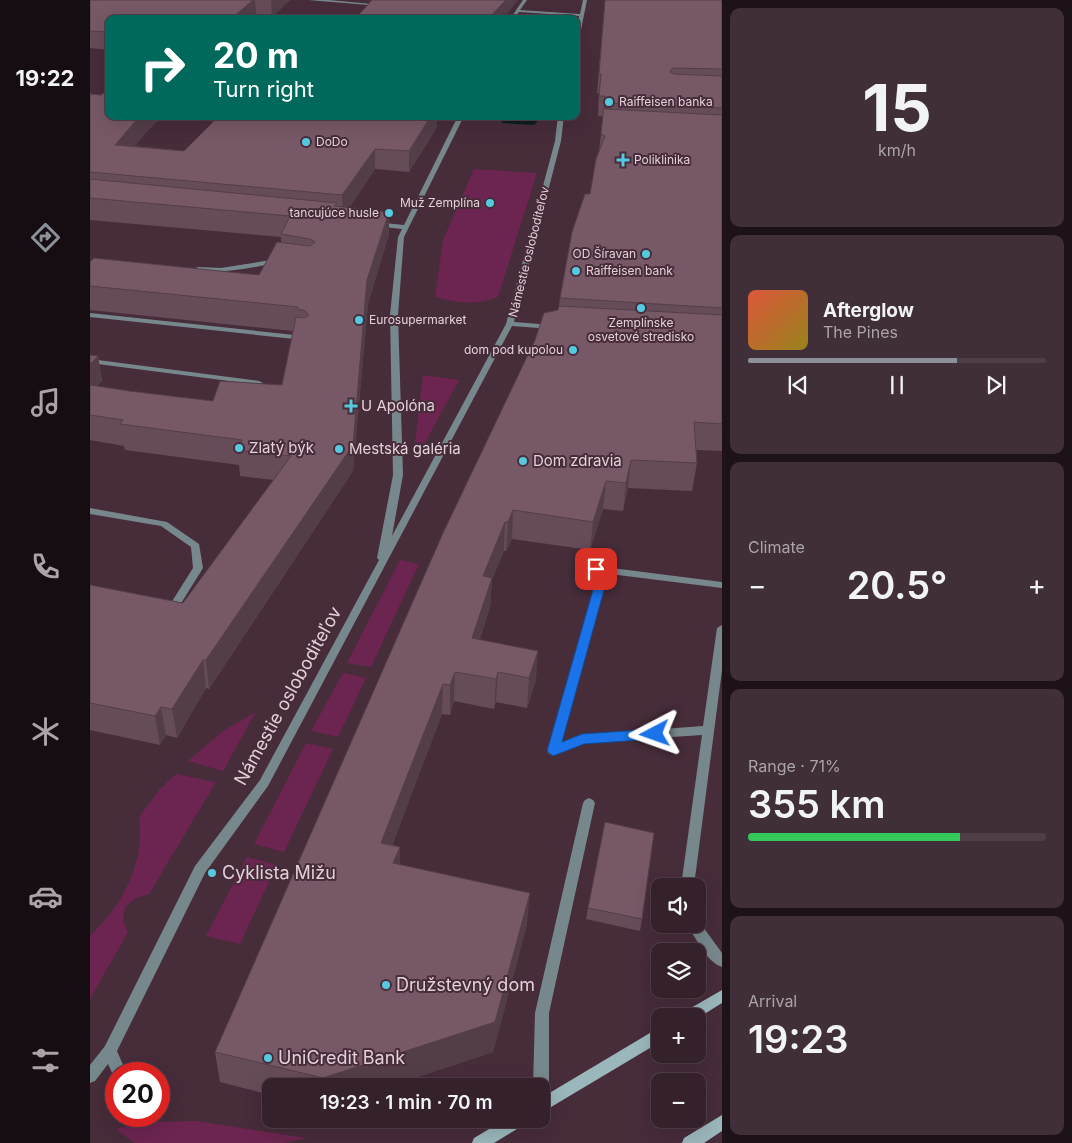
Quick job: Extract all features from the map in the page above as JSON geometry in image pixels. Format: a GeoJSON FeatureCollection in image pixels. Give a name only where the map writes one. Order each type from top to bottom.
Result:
{"type":"FeatureCollection","features":[{"type":"Feature","properties":{"kind":"street"},"geometry":{"type":"LineString","coordinates":[[310,0],[387,6]]}},
{"type":"Feature","properties":{"kind":"street"},"geometry":{"type":"LineString","coordinates":[[514,15],[525,0]]}},
{"type":"Feature","properties":{"kind":"street"},"geometry":{"type":"LineString","coordinates":[[580,25],[586,0]]}},
{"type":"Feature","properties":{"kind":"street"},"geometry":{"type":"LineString","coordinates":[[517,11],[582,15]]}},
{"type":"Feature","properties":{"kind":"street","name":"Námestie osloboditeľov"},"geometry":{"type":"LineString","coordinates":[[380,566],[398,475],[394,315],[401,237],[459,120]]}},
{"type":"Feature","properties":{"kind":"street","name":"Námestie osloboditeľov"},"geometry":{"type":"LineString","coordinates":[[90,1076],[110,1051],[200,870],[264,783],[510,324],[558,141],[561,120]]}},
{"type":"Feature","properties":{"kind":"street"},"geometry":{"type":"LineString","coordinates":[[368,223],[406,227]]}},
{"type":"Feature","properties":{"kind":"street"},"geometry":{"type":"LineString","coordinates":[[188,269],[221,270],[249,264],[288,261]]}},
{"type":"Feature","properties":{"kind":"street"},"geometry":{"type":"LineString","coordinates":[[90,315],[304,338]]}},
{"type":"Feature","properties":{"kind":"street"},"geometry":{"type":"LineString","coordinates":[[510,324],[558,327]]}},
{"type":"Feature","properties":{"kind":"street"},"geometry":{"type":"LineString","coordinates":[[90,361],[259,383]]}},
{"type":"Feature","properties":{"kind":"street"},"geometry":{"type":"LineString","coordinates":[[90,511],[164,524],[196,546],[198,568],[171,610]]}},
{"type":"Feature","properties":{"kind":"street"},"geometry":{"type":"LineString","coordinates":[[710,730],[582,739],[553,751],[598,590],[596,569],[722,585]]}},
{"type":"Feature","properties":{"kind":"street"},"geometry":{"type":"LineString","coordinates":[[689,878],[721,655],[722,628]]}},
{"type":"Feature","properties":{"kind":"street"},"geometry":{"type":"LineString","coordinates":[[541,1078],[542,1013],[589,803]]}},
{"type":"Feature","properties":{"kind":"street"},"geometry":{"type":"LineString","coordinates":[[700,933],[714,954],[722,961]]}},
{"type":"Feature","properties":{"kind":"street"},"geometry":{"type":"LineString","coordinates":[[702,1008],[722,996]]}},
{"type":"Feature","properties":{"kind":"street"},"geometry":{"type":"LineString","coordinates":[[550,1101],[651,1039]]}},
{"type":"Feature","properties":{"kind":"street"},"geometry":{"type":"LineString","coordinates":[[110,1051],[115,1062]]}},
{"type":"Feature","properties":{"kind":"street"},"geometry":{"type":"LineString","coordinates":[[690,1143],[722,1122]]}},
{"type":"Feature","properties":{"kind":"street"},"geometry":{"type":"LineString","coordinates":[[480,1143],[505,1128]]}},
{"type":"Feature","properties":{"kind":"shaded area"},"geometry":{"type":"Polygon","coordinates":[[[501,120],[539,120],[534,125],[502,123],[501,120]]]}},
{"type":"Feature","properties":{"kind":"shaded area"},"geometry":{"type":"Polygon","coordinates":[[[474,169],[537,173],[498,297],[474,303],[451,301],[435,297],[443,240],[474,169]]]}},
{"type":"Feature","properties":{"kind":"shaded area"},"geometry":{"type":"Polygon","coordinates":[[[423,375],[459,380],[425,443],[415,442],[423,375]]]}},
{"type":"Feature","properties":{"kind":"shaded area"},"geometry":{"type":"Polygon","coordinates":[[[400,560],[419,564],[371,667],[347,663],[400,560]]]}},
{"type":"Feature","properties":{"kind":"shaded area"},"geometry":{"type":"Polygon","coordinates":[[[343,673],[366,678],[338,737],[311,731],[343,673]]]}},
{"type":"Feature","properties":{"kind":"shaded area"},"geometry":{"type":"Polygon","coordinates":[[[256,712],[223,771],[188,761],[223,731],[256,712]]]}},
{"type":"Feature","properties":{"kind":"shaded area"},"geometry":{"type":"Polygon","coordinates":[[[306,743],[333,749],[284,852],[254,844],[306,743]]]}},
{"type":"Feature","properties":{"kind":"shaded area"},"geometry":{"type":"Polygon","coordinates":[[[176,774],[216,782],[149,894],[136,898],[125,907],[123,921],[128,932],[90,999],[90,936],[112,911],[122,897],[129,882],[139,851],[139,817],[160,789],[176,774]]]}},
{"type":"Feature","properties":{"kind":"shaded area"},"geometry":{"type":"Polygon","coordinates":[[[247,857],[277,865],[240,944],[206,936],[247,857]]]}},
{"type":"Feature","properties":{"kind":"shaded area"},"geometry":{"type":"Polygon","coordinates":[[[196,1121],[307,1138],[284,1143],[134,1143],[116,1129],[125,1127],[170,1127],[170,1122],[196,1121]]]}},
{"type":"Feature","properties":{"kind":"building"},"geometry":{"type":"Polygon","coordinates":[[[90,0],[253,0],[236,15],[105,15],[105,32],[90,31],[90,0]]]}},
{"type":"Feature","properties":{"kind":"building"},"geometry":{"type":"Polygon","coordinates":[[[372,0],[506,0],[492,15],[359,15],[372,0]]]}},
{"type":"Feature","properties":{"kind":"building"},"geometry":{"type":"Polygon","coordinates":[[[605,0],[722,0],[722,69],[672,68],[670,72],[674,74],[722,76],[722,108],[608,103],[604,106],[605,109],[722,115],[722,308],[560,298],[572,232],[585,194],[590,194],[596,159],[605,136],[601,134],[605,96],[599,96],[601,74],[599,74],[605,0]]]}},
{"type":"Feature","properties":{"kind":"building"},"geometry":{"type":"Polygon","coordinates":[[[105,92],[105,120],[137,120],[115,145],[184,151],[215,120],[428,120],[409,151],[375,149],[342,195],[90,172],[90,94],[101,95],[105,92]]]}},
{"type":"Feature","properties":{"kind":"building"},"geometry":{"type":"Polygon","coordinates":[[[90,179],[337,203],[334,206],[389,212],[367,280],[353,445],[206,660],[203,660],[172,709],[161,707],[155,716],[90,703],[90,585],[183,603],[291,456],[237,450],[242,440],[120,424],[123,420],[90,415],[90,385],[213,401],[220,381],[282,385],[296,317],[304,318],[309,315],[304,310],[298,310],[298,307],[90,286],[90,262],[94,258],[259,275],[277,242],[310,246],[315,242],[310,239],[281,234],[290,216],[90,198],[90,179]]]}},
{"type":"Feature","properties":{"kind":"building"},"geometry":{"type":"Polygon","coordinates":[[[559,306],[722,315],[722,424],[694,422],[697,463],[631,460],[626,483],[606,481],[593,522],[513,510],[508,522],[505,522],[483,576],[492,578],[472,638],[538,651],[529,678],[498,672],[496,679],[455,672],[450,685],[443,684],[381,843],[400,847],[393,863],[530,893],[495,1022],[323,1078],[215,1052],[443,533],[535,340],[544,313],[558,310],[559,306]]]}},
{"type":"Feature","properties":{"kind":"building"},"geometry":{"type":"Polygon","coordinates":[[[90,355],[98,356],[90,364],[90,355]]]}},
{"type":"Feature","properties":{"kind":"building"},"geometry":{"type":"Polygon","coordinates":[[[605,822],[654,833],[642,919],[588,908],[605,822]]]}},
{"type":"Feature","properties":{"kind":"place","name":"Raiffeisen banka"},"geometry":{"type":"Point","coordinates":[609,102]}},
{"type":"Feature","properties":{"kind":"place","name":"DoDo"},"geometry":{"type":"Point","coordinates":[306,142]}},
{"type":"Feature","properties":{"kind":"place","name":"Poliklinika"},"geometry":{"type":"Point","coordinates":[623,160]}},
{"type":"Feature","properties":{"kind":"place","name":"Muž Zemplína"},"geometry":{"type":"Point","coordinates":[490,203]}},
{"type":"Feature","properties":{"kind":"place","name":"tancujúce husle"},"geometry":{"type":"Point","coordinates":[389,213]}},
{"type":"Feature","properties":{"kind":"place","name":"OD Šíravan"},"geometry":{"type":"Point","coordinates":[646,254]}},
{"type":"Feature","properties":{"kind":"place","name":"Raiffeisen bank"},"geometry":{"type":"Point","coordinates":[576,271]}},
{"type":"Feature","properties":{"kind":"place","name":"Zemplínske osvetové stredisko"},"geometry":{"type":"Point","coordinates":[641,308]}},
{"type":"Feature","properties":{"kind":"place","name":"Eurosupermarket"},"geometry":{"type":"Point","coordinates":[359,320]}},
{"type":"Feature","properties":{"kind":"place","name":"dom pod kupolou"},"geometry":{"type":"Point","coordinates":[573,350]}},
{"type":"Feature","properties":{"kind":"place","name":"U Apolóna"},"geometry":{"type":"Point","coordinates":[351,406]}},
{"type":"Feature","properties":{"kind":"place","name":"Zlatý býk"},"geometry":{"type":"Point","coordinates":[239,448]}},
{"type":"Feature","properties":{"kind":"place","name":"Mestská galéria"},"geometry":{"type":"Point","coordinates":[339,449]}},
{"type":"Feature","properties":{"kind":"place","name":"Dom zdravia"},"geometry":{"type":"Point","coordinates":[523,461]}},
{"type":"Feature","properties":{"kind":"place","name":"Cyklista Mižu"},"geometry":{"type":"Point","coordinates":[212,873]}},
{"type":"Feature","properties":{"kind":"place","name":"Družstevný dom"},"geometry":{"type":"Point","coordinates":[386,985]}},
{"type":"Feature","properties":{"kind":"place","name":"UniCredit Bank"},"geometry":{"type":"Point","coordinates":[268,1058]}},
{"type":"Feature","properties":{"kind":"route"},"geometry":{"type":"LineString","coordinates":[[596,569],[598,590],[553,751],[582,739],[655,734]]}}]}
